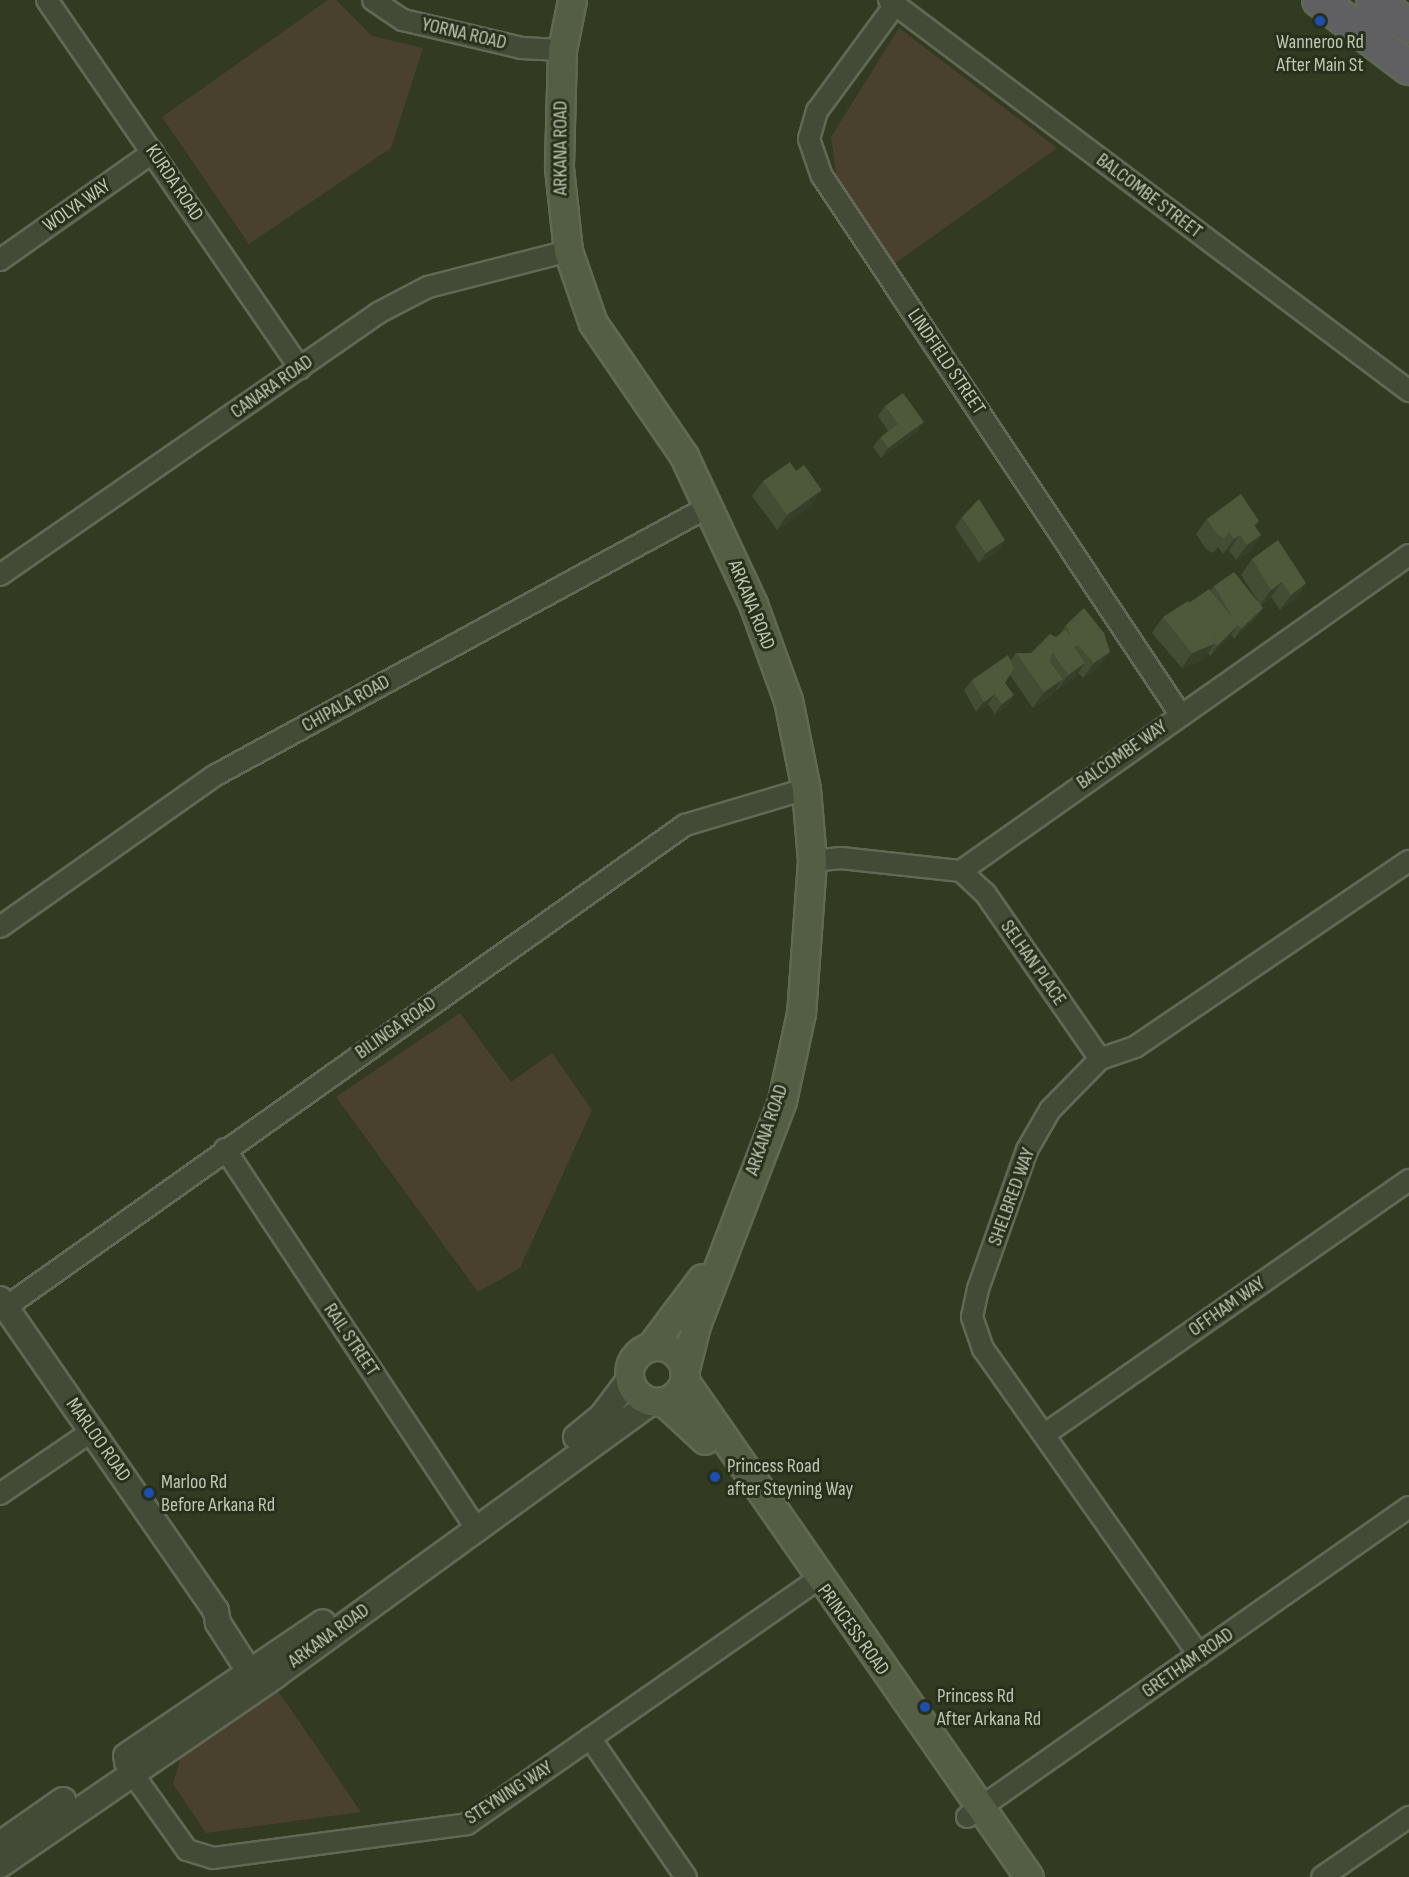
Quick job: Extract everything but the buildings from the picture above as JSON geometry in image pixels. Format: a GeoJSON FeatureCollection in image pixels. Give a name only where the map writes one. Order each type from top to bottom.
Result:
{"type":"FeatureCollection","features":[{"type":"Feature","properties":{"kind":"highway"},"geometry":{"type":"LineString","coordinates":[[1319,0],[1409,68]]}},
{"type":"Feature","properties":{"kind":"highway"},"geometry":{"type":"LineString","coordinates":[[1373,0],[1409,27]]}},
{"type":"Feature","properties":{"kind":"main road","name":"ARKANA ROAD"},"geometry":{"type":"LineString","coordinates":[[572,0],[562,50],[560,180],[568,251],[593,323],[684,456],[753,604],[788,700],[806,789],[812,861],[801,1013],[782,1101],[728,1236],[684,1376]]}},
{"type":"Feature","properties":{"kind":"main road","name":"ARKANA ROAD"},"geometry":{"type":"LineString","coordinates":[[650,1347],[671,1325],[728,1236]]}},
{"type":"Feature","properties":{"kind":"main road"},"geometry":{"type":"LineString","coordinates":[[650,1347],[673,1352],[684,1376],[658,1401],[634,1390],[629,1380],[633,1360],[650,1347]]}},
{"type":"Feature","properties":{"kind":"main road","name":"PRINCESS ROAD"},"geometry":{"type":"LineString","coordinates":[[684,1376],[812,1584]]}},
{"type":"Feature","properties":{"kind":"main road","name":"PRINCESS ROAD"},"geometry":{"type":"LineString","coordinates":[[658,1401],[692,1422],[812,1584],[974,1812],[1029,1877]]}},
{"type":"Feature","properties":{"kind":"main road","name":"PRINCESS ROAD"},"geometry":{"type":"LineString","coordinates":[[974,1812],[1009,1877]]}},
{"type":"Feature","properties":{"kind":"street","name":"KURDA ROAD"},"geometry":{"type":"LineString","coordinates":[[47,0],[300,368]]}},
{"type":"Feature","properties":{"kind":"street","name":"YORNA ROAD"},"geometry":{"type":"LineString","coordinates":[[373,0],[403,20],[520,48],[562,50]]}},
{"type":"Feature","properties":{"kind":"street","name":"BALCOMBE STREET"},"geometry":{"type":"LineString","coordinates":[[892,2],[1409,391]]}},
{"type":"Feature","properties":{"kind":"street","name":"LINDFIELD STREET"},"geometry":{"type":"LineString","coordinates":[[892,2],[818,111],[809,139],[822,176],[1180,714]]}},
{"type":"Feature","properties":{"kind":"street","name":"WOLYA WAY"},"geometry":{"type":"LineString","coordinates":[[0,260],[153,152]]}},
{"type":"Feature","properties":{"kind":"street","name":"CANARA ROAD"},"geometry":{"type":"LineString","coordinates":[[0,575],[378,313],[428,287],[568,251]]}},
{"type":"Feature","properties":{"kind":"street","name":"CHIPALA ROAD"},"geometry":{"type":"LineString","coordinates":[[0,927],[214,776],[708,507]]}},
{"type":"Feature","properties":{"kind":"street","name":"BALCOMBE WAY"},"geometry":{"type":"LineString","coordinates":[[961,871],[1180,714],[1409,555]]}},
{"type":"Feature","properties":{"kind":"street","name":"BILINGA ROAD"},"geometry":{"type":"LineString","coordinates":[[3,1303],[685,825],[806,789]]}},
{"type":"Feature","properties":{"kind":"street"},"geometry":{"type":"LineString","coordinates":[[812,861],[841,858],[961,871]]}},
{"type":"Feature","properties":{"kind":"street","name":"SHELBRED WAY"},"geometry":{"type":"LineString","coordinates":[[1199,1655],[983,1349],[972,1317],[1028,1150],[1050,1110],[1100,1059],[1135,1047],[1409,861]]}},
{"type":"Feature","properties":{"kind":"street","name":"SELHAN PLACE"},"geometry":{"type":"LineString","coordinates":[[961,871],[985,893],[1100,1059]]}},
{"type":"Feature","properties":{"kind":"street","name":"RAIL STREET"},"geometry":{"type":"LineString","coordinates":[[225,1149],[475,1526]]}},
{"type":"Feature","properties":{"kind":"street","name":"OFFHAM WAY"},"geometry":{"type":"LineString","coordinates":[[1045,1434],[1409,1180]]}},
{"type":"Feature","properties":{"kind":"street","name":"MARLOO ROAD"},"geometry":{"type":"LineString","coordinates":[[3,1303],[216,1611],[262,1673]]}},
{"type":"Feature","properties":{"kind":"street","name":"ARKANA ROAD"},"geometry":{"type":"LineString","coordinates":[[475,1526],[601,1417],[629,1380]]}},
{"type":"Feature","properties":{"kind":"street","name":"ARKANA ROAD"},"geometry":{"type":"LineString","coordinates":[[0,1844],[126,1765],[658,1401]]}},
{"type":"Feature","properties":{"kind":"street"},"geometry":{"type":"LineString","coordinates":[[0,1494],[93,1431]]}},
{"type":"Feature","properties":{"kind":"street","name":"GRETHAM ROAD"},"geometry":{"type":"LineString","coordinates":[[974,1812],[1409,1507]]}},
{"type":"Feature","properties":{"kind":"street","name":"STEYNING WAY"},"geometry":{"type":"LineString","coordinates":[[126,1765],[187,1850],[213,1858],[467,1824],[812,1584]]}},
{"type":"Feature","properties":{"kind":"street"},"geometry":{"type":"LineString","coordinates":[[590,1738],[686,1877]]}},
{"type":"Feature","properties":{"kind":"street","name":"ARKANA ROAD"},"geometry":{"type":"LineString","coordinates":[[0,1865],[126,1765]]}},
{"type":"Feature","properties":{"kind":"street"},"geometry":{"type":"LineString","coordinates":[[1322,1877],[1409,1817]]}},
{"type":"Feature","properties":{"kind":"shaded area"},"geometry":{"type":"Polygon","coordinates":[[[328,0],[336,0],[372,36],[423,48],[391,148],[249,244],[162,117],[328,0]]]}},
{"type":"Feature","properties":{"kind":"shaded area"},"geometry":{"type":"Polygon","coordinates":[[[899,28],[1057,148],[894,264],[836,174],[831,137],[899,28]]]}},
{"type":"Feature","properties":{"kind":"shaded area"},"geometry":{"type":"Polygon","coordinates":[[[460,1013],[511,1082],[552,1053],[592,1110],[520,1268],[478,1292],[336,1097],[460,1013]]]}},
{"type":"Feature","properties":{"kind":"shaded area"},"geometry":{"type":"Polygon","coordinates":[[[276,1688],[361,1812],[206,1833],[173,1784],[180,1759],[276,1688]]]}},
{"type":"Feature","properties":{"kind":"place","name":"Wanneroo Rd After Main St"},"geometry":{"type":"Point","coordinates":[1320,21]}},
{"type":"Feature","properties":{"kind":"place","name":"Princess Road after Steyning Way"},"geometry":{"type":"Point","coordinates":[715,1477]}},
{"type":"Feature","properties":{"kind":"place","name":"Marloo Rd Before Arkana Rd"},"geometry":{"type":"Point","coordinates":[149,1493]}},
{"type":"Feature","properties":{"kind":"place","name":"Princess Rd After Arkana Rd"},"geometry":{"type":"Point","coordinates":[925,1707]}}]}
